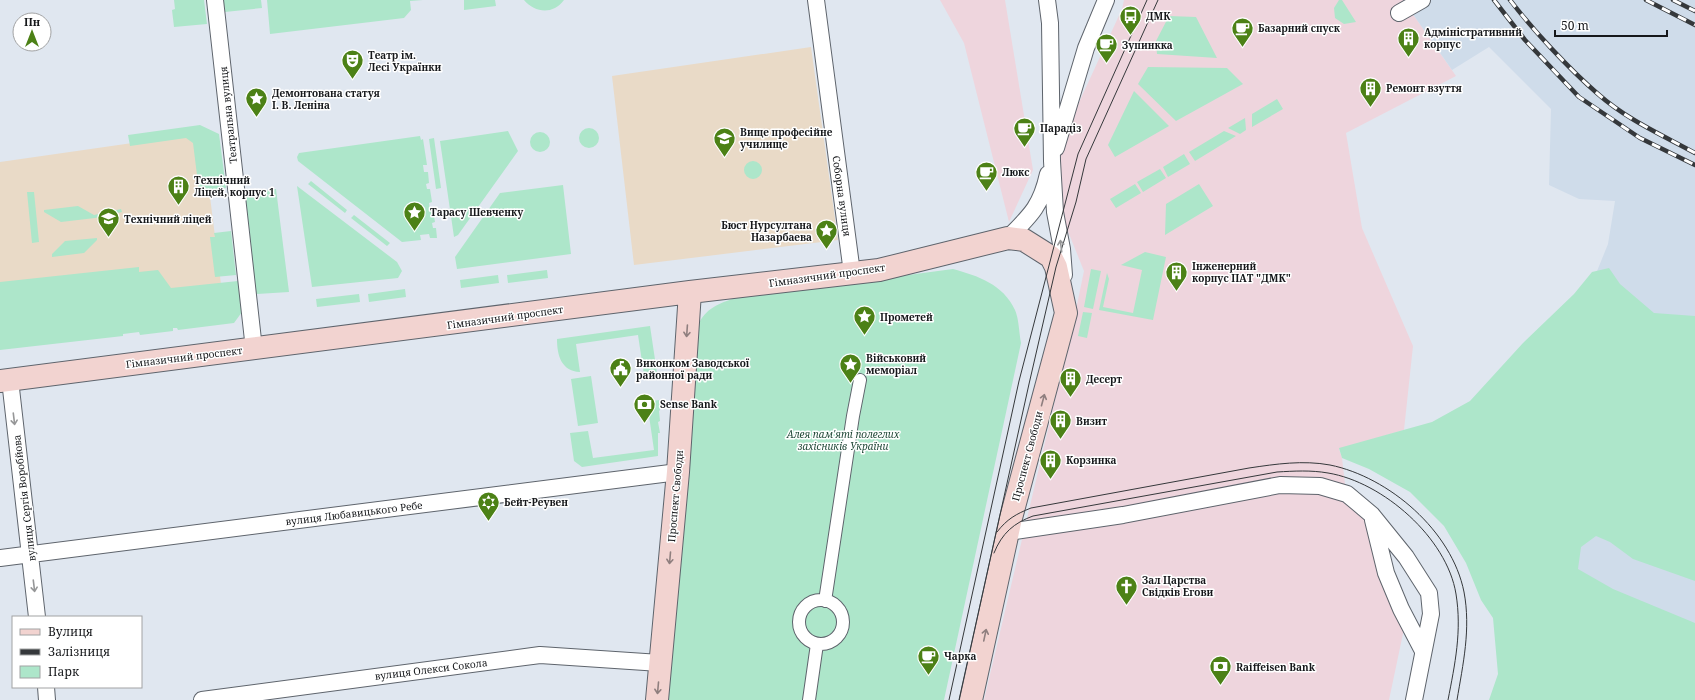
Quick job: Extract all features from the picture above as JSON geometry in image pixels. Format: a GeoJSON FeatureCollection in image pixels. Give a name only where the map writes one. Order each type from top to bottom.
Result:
{"type":"FeatureCollection","features":[{"type":"Feature","properties":{"kind":"main road","name":"Гімназичний проспект"},"geometry":{"type":"LineString","coordinates":[[5,381],[690,292],[879,270],[1008,238]]}},
{"type":"Feature","properties":{"kind":"main road"},"geometry":{"type":"LineString","coordinates":[[1008,238],[1024,240],[1051,257],[1056,267],[1066,313]]}},
{"type":"Feature","properties":{"kind":"main road","name":"Проспект Свободи"},"geometry":{"type":"LineString","coordinates":[[657,700],[678,472],[690,292]]}},
{"type":"Feature","properties":{"kind":"main road","name":"Проспект Свободи"},"geometry":{"type":"LineString","coordinates":[[971,700],[1008,532],[1066,313]]}},
{"type":"Feature","properties":{"kind":"street","name":"Театральна вулиця"},"geometry":{"type":"LineString","coordinates":[[215,0],[254,348]]}},
{"type":"Feature","properties":{"kind":"street","name":"Соборна вулиця"},"geometry":{"type":"LineString","coordinates":[[816,0],[852,273]]}},
{"type":"Feature","properties":{"kind":"street"},"geometry":{"type":"LineString","coordinates":[[1047,0],[1050,23],[1052,161]]}},
{"type":"Feature","properties":{"kind":"street"},"geometry":{"type":"LineString","coordinates":[[1008,238],[1032,214],[1043,194],[1086,48],[1106,0]]}},
{"type":"Feature","properties":{"kind":"street"},"geometry":{"type":"LineString","coordinates":[[1399,13],[1422,0]]}},
{"type":"Feature","properties":{"kind":"street","name":"Проспект Свободи"},"geometry":{"type":"LineString","coordinates":[[1052,161],[1055,212],[1062,249],[1066,313]]}},
{"type":"Feature","properties":{"kind":"street"},"geometry":{"type":"LineString","coordinates":[[1008,238],[1055,212]]}},
{"type":"Feature","properties":{"kind":"street"},"geometry":{"type":"LineString","coordinates":[[825,601],[860,380]]}},
{"type":"Feature","properties":{"kind":"street","name":"вулиця Сергія Воробйова"},"geometry":{"type":"LineString","coordinates":[[5,381],[30,554],[37,616]]}},
{"type":"Feature","properties":{"kind":"street","name":"вулиця Любавицького Ребе"},"geometry":{"type":"LineString","coordinates":[[0,558],[678,472]]}},
{"type":"Feature","properties":{"kind":"street"},"geometry":{"type":"LineString","coordinates":[[1008,532],[1123,515],[1280,485],[1320,486],[1347,494],[1372,515],[1406,557],[1429,594],[1430,614],[1414,700]]}},
{"type":"Feature","properties":{"kind":"street"},"geometry":{"type":"LineString","coordinates":[[1372,515],[1386,573],[1401,609],[1423,651]]}},
{"type":"Feature","properties":{"kind":"street"},"geometry":{"type":"LineString","coordinates":[[816,601],[825,601],[833,604],[840,610],[843,618],[843,626],[840,634],[834,641],[826,644],[817,644],[809,641],[803,635],[799,619],[802,610],[808,604],[816,601]]}},
{"type":"Feature","properties":{"kind":"street"},"geometry":{"type":"LineString","coordinates":[[809,700],[817,644]]}},
{"type":"Feature","properties":{"kind":"street","name":"вулиця Олекси Сокола"},"geometry":{"type":"LineString","coordinates":[[202,700],[540,655],[660,663]]}},
{"type":"Feature","properties":{"kind":"street"},"geometry":{"type":"LineString","coordinates":[[46,688],[47,700]]}},
{"type":"Feature","properties":{"kind":"shaded area"},"geometry":{"type":"Polygon","coordinates":[[[940,0],[1005,0],[1033,170],[1009,222],[964,43],[940,0]]]}},
{"type":"Feature","properties":{"kind":"shaded area"},"geometry":{"type":"Polygon","coordinates":[[[1124,0],[1403,0],[1456,76],[1346,133],[1362,228],[1413,346],[1404,430],[1339,449],[1342,458],[1347,501],[1368,520],[1405,624],[1389,700],[984,700],[1073,324],[1084,271],[1044,172],[1070,122],[1122,9],[1124,0]]]}},
{"type":"Feature","properties":{"kind":"shaded area"},"geometry":{"type":"Polygon","coordinates":[[[1403,0],[1695,0],[1695,700],[1528,700],[1593,281],[1608,244],[1615,201],[1579,199],[1549,185],[1551,109],[1489,47],[1452,70],[1403,0]]]}},
{"type":"Feature","properties":{"kind":"shaded area","name":"Вище професійне училище"},"geometry":{"type":"Polygon","coordinates":[[[811,47],[838,240],[634,265],[612,76],[811,47]]]}},
{"type":"Feature","properties":{"kind":"shaded area","name":"Технічний ліцей"},"geometry":{"type":"Polygon","coordinates":[[[202,133],[225,316],[0,344],[0,162],[202,133]]]}},
{"type":"Feature","properties":{"kind":"green space"},"geometry":{"type":"Polygon","coordinates":[[[174,0],[204,0],[207,24],[174,27],[172,10],[175,9],[174,0]]]}},
{"type":"Feature","properties":{"kind":"green space"},"geometry":{"type":"Polygon","coordinates":[[[223,0],[261,0],[262,8],[225,12],[223,0]]]}},
{"type":"Feature","properties":{"kind":"green space"},"geometry":{"type":"Polygon","coordinates":[[[267,0],[423,0],[410,1],[411,10],[404,18],[270,34],[267,0]]]}},
{"type":"Feature","properties":{"kind":"green space"},"geometry":{"type":"Polygon","coordinates":[[[464,0],[495,0],[496,6],[464,10],[464,0]]]}},
{"type":"Feature","properties":{"kind":"green space"},"geometry":{"type":"Polygon","coordinates":[[[524,0],[564,0],[555,8],[549,10],[539,10],[533,8],[524,0]]]}},
{"type":"Feature","properties":{"kind":"green space"},"geometry":{"type":"Polygon","coordinates":[[[1339,0],[1342,0],[1356,22],[1344,24],[1335,18],[1334,8],[1339,0]]]}},
{"type":"Feature","properties":{"kind":"green space"},"geometry":{"type":"Polygon","coordinates":[[[1169,16],[1196,17],[1217,58],[1157,54],[1156,41],[1169,16]]]}},
{"type":"Feature","properties":{"kind":"green space"},"geometry":{"type":"Polygon","coordinates":[[[1148,67],[1227,68],[1243,84],[1176,121],[1138,84],[1148,67]]]}},
{"type":"Feature","properties":{"kind":"green space"},"geometry":{"type":"Polygon","coordinates":[[[1134,91],[1169,126],[1115,157],[1108,145],[1134,91]]]}},
{"type":"Feature","properties":{"kind":"green space"},"geometry":{"type":"Polygon","coordinates":[[[1277,99],[1283,109],[1252,127],[1252,114],[1277,99]]]}},
{"type":"Feature","properties":{"kind":"green space"},"geometry":{"type":"Polygon","coordinates":[[[1245,118],[1246,130],[1240,134],[1228,128],[1245,118]]]}},
{"type":"Feature","properties":{"kind":"green space"},"geometry":{"type":"Polygon","coordinates":[[[200,125],[219,134],[226,188],[199,191],[193,143],[186,138],[130,146],[128,135],[200,125]]]}},
{"type":"Feature","properties":{"kind":"green space"},"geometry":{"type":"Polygon","coordinates":[[[585,128],[593,128],[599,134],[599,142],[593,148],[585,148],[579,142],[579,134],[585,128]]]}},
{"type":"Feature","properties":{"kind":"green space"},"geometry":{"type":"Polygon","coordinates":[[[508,131],[518,151],[458,235],[454,237],[440,141],[508,131]]]}},
{"type":"Feature","properties":{"kind":"green space"},"geometry":{"type":"Polygon","coordinates":[[[1224,131],[1236,136],[1195,161],[1189,152],[1224,131]]]}},
{"type":"Feature","properties":{"kind":"green space"},"geometry":{"type":"Polygon","coordinates":[[[536,132],[544,132],[550,138],[550,146],[544,152],[536,152],[530,146],[530,138],[536,132]]]}},
{"type":"Feature","properties":{"kind":"green space"},"geometry":{"type":"Polygon","coordinates":[[[420,136],[421,140],[423,139],[427,165],[423,165],[424,172],[428,172],[429,183],[426,184],[427,189],[430,189],[432,202],[429,203],[430,209],[433,209],[435,222],[432,223],[433,228],[436,228],[437,238],[430,238],[429,234],[420,235],[421,240],[402,242],[298,161],[297,157],[299,153],[420,136]]]}},
{"type":"Feature","properties":{"kind":"green space"},"geometry":{"type":"Polygon","coordinates":[[[434,138],[441,188],[436,189],[429,139],[434,138]]]}},
{"type":"Feature","properties":{"kind":"green space"},"geometry":{"type":"Polygon","coordinates":[[[1184,154],[1190,164],[1168,177],[1163,167],[1184,154]]]}},
{"type":"Feature","properties":{"kind":"green space"},"geometry":{"type":"Polygon","coordinates":[[[749,161],[757,161],[762,166],[760,177],[757,179],[749,179],[744,174],[744,166],[749,161]]]}},
{"type":"Feature","properties":{"kind":"green space"},"geometry":{"type":"Polygon","coordinates":[[[1160,169],[1166,178],[1143,192],[1137,182],[1160,169]]]}},
{"type":"Feature","properties":{"kind":"green space"},"geometry":{"type":"Polygon","coordinates":[[[311,181],[347,210],[345,213],[308,184],[311,181]]]}},
{"type":"Feature","properties":{"kind":"green space"},"geometry":{"type":"Polygon","coordinates":[[[1135,184],[1141,193],[1116,208],[1110,199],[1135,184]]]}},
{"type":"Feature","properties":{"kind":"green space"},"geometry":{"type":"Polygon","coordinates":[[[1199,184],[1213,206],[1165,235],[1166,204],[1199,184]]]}},
{"type":"Feature","properties":{"kind":"green space"},"geometry":{"type":"Polygon","coordinates":[[[563,185],[571,254],[457,269],[455,257],[500,193],[563,185]]]}},
{"type":"Feature","properties":{"kind":"green space"},"geometry":{"type":"Polygon","coordinates":[[[297,186],[397,262],[402,271],[398,278],[312,287],[297,186]]]}},
{"type":"Feature","properties":{"kind":"green space"},"geometry":{"type":"Polygon","coordinates":[[[276,189],[289,292],[257,294],[254,293],[241,194],[276,189]]]}},
{"type":"Feature","properties":{"kind":"green space"},"geometry":{"type":"Polygon","coordinates":[[[27,192],[34,192],[39,242],[32,243],[27,192]]]}},
{"type":"Feature","properties":{"kind":"green space"},"geometry":{"type":"Polygon","coordinates":[[[78,206],[94,215],[121,209],[122,212],[95,218],[61,222],[44,212],[44,210],[78,206]]]}},
{"type":"Feature","properties":{"kind":"green space"},"geometry":{"type":"Polygon","coordinates":[[[354,215],[390,243],[387,246],[351,218],[354,215]]]}},
{"type":"Feature","properties":{"kind":"green space"},"geometry":{"type":"Polygon","coordinates":[[[231,231],[236,275],[215,277],[210,237],[215,237],[214,233],[231,231]]]}},
{"type":"Feature","properties":{"kind":"green space"},"geometry":{"type":"Polygon","coordinates":[[[97,238],[97,240],[84,253],[52,257],[52,254],[65,241],[97,238]]]}},
{"type":"Feature","properties":{"kind":"green space"},"geometry":{"type":"Polygon","coordinates":[[[1145,252],[1166,257],[1153,320],[1099,310],[1107,273],[1109,279],[1103,307],[1133,313],[1142,270],[1121,265],[1145,252]]]}},
{"type":"Feature","properties":{"kind":"green space"},"geometry":{"type":"Polygon","coordinates":[[[139,267],[139,272],[158,270],[171,288],[238,281],[242,312],[234,323],[178,330],[177,328],[173,328],[173,331],[140,335],[139,332],[123,334],[123,336],[0,350],[0,282],[139,267]]]}},
{"type":"Feature","properties":{"kind":"green space"},"geometry":{"type":"Polygon","coordinates":[[[1609,268],[1620,284],[1654,313],[1695,316],[1695,581],[1633,559],[1610,542],[1596,536],[1581,547],[1578,569],[1613,589],[1695,623],[1695,700],[1489,700],[1498,674],[1493,618],[1481,600],[1466,563],[1444,526],[1410,492],[1369,469],[1342,458],[1339,448],[1432,422],[1470,401],[1523,343],[1574,294],[1592,272],[1609,268]]]}},
{"type":"Feature","properties":{"kind":"green space","name":"Алея пам'яті полеглих захісників України"},"geometry":{"type":"Polygon","coordinates":[[[953,269],[989,282],[1004,294],[1015,310],[1021,343],[944,700],[666,700],[698,325],[701,319],[713,307],[735,298],[953,269]]]}},
{"type":"Feature","properties":{"kind":"green space"},"geometry":{"type":"Polygon","coordinates":[[[1091,269],[1101,271],[1093,309],[1084,307],[1091,269]]]}},
{"type":"Feature","properties":{"kind":"green space"},"geometry":{"type":"Polygon","coordinates":[[[547,270],[548,278],[508,283],[507,275],[547,270]]]}},
{"type":"Feature","properties":{"kind":"green space"},"geometry":{"type":"Polygon","coordinates":[[[498,275],[499,283],[461,288],[460,280],[498,275]]]}},
{"type":"Feature","properties":{"kind":"green space"},"geometry":{"type":"Polygon","coordinates":[[[405,289],[406,297],[369,302],[368,294],[405,289]]]}},
{"type":"Feature","properties":{"kind":"green space"},"geometry":{"type":"Polygon","coordinates":[[[359,294],[360,302],[317,307],[316,299],[359,294]]]}},
{"type":"Feature","properties":{"kind":"green space"},"geometry":{"type":"Polygon","coordinates":[[[1083,312],[1092,313],[1087,338],[1078,336],[1083,312]]]}},
{"type":"Feature","properties":{"kind":"green space"},"geometry":{"type":"Polygon","coordinates":[[[650,326],[657,373],[644,375],[638,335],[576,344],[580,372],[568,369],[561,361],[559,356],[557,339],[650,326]]]}},
{"type":"Feature","properties":{"kind":"green space"},"geometry":{"type":"Polygon","coordinates":[[[591,376],[598,423],[578,426],[571,379],[591,376]]]}},
{"type":"Feature","properties":{"kind":"green space"},"geometry":{"type":"Polygon","coordinates":[[[659,400],[660,421],[658,422],[660,433],[658,433],[658,456],[582,467],[574,461],[570,433],[588,431],[593,458],[654,450],[647,402],[659,400]]]}},
{"type":"Feature","properties":{"kind":"tram line"},"geometry":{"type":"LineString","coordinates":[[949,700],[1019,381],[1078,154],[1147,0]]}},
{"type":"Feature","properties":{"kind":"tram line"},"geometry":{"type":"LineString","coordinates":[[959,700],[1056,267],[1076,202],[1086,159],[1158,0]]}},
{"type":"Feature","properties":{"kind":"tram line"},"geometry":{"type":"LineString","coordinates":[[997,532],[1012,517],[1031,508],[1249,468],[1279,464],[1310,463],[1330,465],[1352,471],[1374,481],[1395,494],[1415,510],[1432,528],[1446,548],[1457,570],[1464,592],[1467,619],[1462,673],[1457,700]]}},
{"type":"Feature","properties":{"kind":"tram line"},"geometry":{"type":"LineString","coordinates":[[994,553],[997,546],[1009,530],[1020,522],[1033,516],[1277,472],[1315,471],[1349,478],[1390,500],[1409,516],[1426,533],[1440,553],[1450,573],[1458,608],[1458,634],[1448,700]]}},
{"type":"Feature","properties":{"kind":"railway"},"geometry":{"type":"LineString","coordinates":[[1494,0],[1525,40],[1579,97],[1640,138],[1695,165]]}},
{"type":"Feature","properties":{"kind":"railway"},"geometry":{"type":"LineString","coordinates":[[1510,0],[1552,49],[1598,94],[1632,119],[1695,153]]}},
{"type":"Feature","properties":{"kind":"railway"},"geometry":{"type":"LineString","coordinates":[[1646,0],[1695,25]]}},
{"type":"Feature","properties":{"kind":"railway"},"geometry":{"type":"LineString","coordinates":[[1673,0],[1695,11]]}},
{"type":"Feature","properties":{"kind":"place","name":"ДМК"},"geometry":{"type":"Point","coordinates":[1130,36]}},
{"type":"Feature","properties":{"kind":"place","name":"Базарний спуск"},"geometry":{"type":"Point","coordinates":[1242,48]}},
{"type":"Feature","properties":{"kind":"place","name":"Адміністративний корпус"},"geometry":{"type":"Point","coordinates":[1408,58]}},
{"type":"Feature","properties":{"kind":"place","name":"Зупинкка"},"geometry":{"type":"Point","coordinates":[1106,64]}},
{"type":"Feature","properties":{"kind":"place","name":"Театр ім. Лесі Українки"},"geometry":{"type":"Point","coordinates":[353,80]}},
{"type":"Feature","properties":{"kind":"place","name":"Ремонт взуття"},"geometry":{"type":"Point","coordinates":[1371,108]}},
{"type":"Feature","properties":{"kind":"place","name":"Демонтована статуя І. В. Леніна"},"geometry":{"type":"Point","coordinates":[256,118]}},
{"type":"Feature","properties":{"kind":"place","name":"Парадіз"},"geometry":{"type":"Point","coordinates":[1025,148]}},
{"type":"Feature","properties":{"kind":"place","name":"Вище професійне училище"},"geometry":{"type":"Point","coordinates":[724,158]}},
{"type":"Feature","properties":{"kind":"place","name":"Люкс"},"geometry":{"type":"Point","coordinates":[986,192]}},
{"type":"Feature","properties":{"kind":"place","name":"Технічний Ліцей, корпус 1"},"geometry":{"type":"Point","coordinates":[178,206]}},
{"type":"Feature","properties":{"kind":"place","name":"Тарасу Шевченку"},"geometry":{"type":"Point","coordinates":[415,232]}},
{"type":"Feature","properties":{"kind":"place","name":"Технічний ліцей"},"geometry":{"type":"Point","coordinates":[108,238]}},
{"type":"Feature","properties":{"kind":"place","name":"Бюст Нурсултана Назарбаева"},"geometry":{"type":"Point","coordinates":[827,250]}},
{"type":"Feature","properties":{"kind":"place","name":"Інженерний корпус ПАТ \"ДМК\""},"geometry":{"type":"Point","coordinates":[1177,292]}},
{"type":"Feature","properties":{"kind":"place","name":"Прометей"},"geometry":{"type":"Point","coordinates":[865,336]}},
{"type":"Feature","properties":{"kind":"place","name":"Військовий меморіал"},"geometry":{"type":"Point","coordinates":[851,384]}},
{"type":"Feature","properties":{"kind":"place","name":"Виконком Заводської районної ради"},"geometry":{"type":"Point","coordinates":[621,388]}},
{"type":"Feature","properties":{"kind":"place","name":"Десерт"},"geometry":{"type":"Point","coordinates":[1070,398]}},
{"type":"Feature","properties":{"kind":"place","name":"Sense Bank"},"geometry":{"type":"Point","coordinates":[644,424]}},
{"type":"Feature","properties":{"kind":"place","name":"Визит"},"geometry":{"type":"Point","coordinates":[1061,440]}},
{"type":"Feature","properties":{"kind":"place","name":"Корзинка"},"geometry":{"type":"Point","coordinates":[1050,480]}},
{"type":"Feature","properties":{"kind":"place","name":"Бейт-Реувен"},"geometry":{"type":"Point","coordinates":[489,522]}},
{"type":"Feature","properties":{"kind":"place","name":"Зал Царства Свiдкiв Егови"},"geometry":{"type":"Point","coordinates":[1126,606]}},
{"type":"Feature","properties":{"kind":"place","name":"Чарка"},"geometry":{"type":"Point","coordinates":[929,676]}},
{"type":"Feature","properties":{"kind":"place","name":"Raiffeisen Bank"},"geometry":{"type":"Point","coordinates":[1220,686]}}]}
